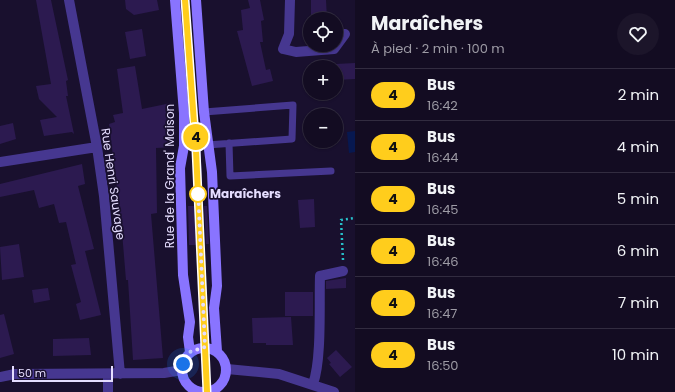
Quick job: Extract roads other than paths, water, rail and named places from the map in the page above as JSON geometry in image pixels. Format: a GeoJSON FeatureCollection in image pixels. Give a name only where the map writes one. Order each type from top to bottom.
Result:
{"type":"FeatureCollection","features":[{"type":"Feature","properties":{"kind":"main road","name":"Rue de la Grand' Maison"},"geometry":{"type":"LineString","coordinates":[[175,0],[184,113],[184,146],[180,168],[183,275],[190,322],[188,337],[190,352]]}},
{"type":"Feature","properties":{"kind":"main road"},"geometry":{"type":"LineString","coordinates":[[196,0],[207,145],[212,172],[217,286],[214,308],[217,351]]}},
{"type":"Feature","properties":{"kind":"main road"},"geometry":{"type":"LineString","coordinates":[[205,347],[217,351],[226,362],[227,370],[224,381],[220,389],[207,392],[193,391],[185,381],[182,370],[186,357],[190,352],[205,347]]}},
{"type":"Feature","properties":{"kind":"street","name":"Rue Henri Sauvage"},"geometry":{"type":"LineString","coordinates":[[69,0],[97,147],[104,196],[120,374]]}},
{"type":"Feature","properties":{"kind":"street"},"geometry":{"type":"LineString","coordinates":[[290,0],[289,34],[283,49],[296,52],[334,49],[345,34]]}},
{"type":"Feature","properties":{"kind":"street"},"geometry":{"type":"LineString","coordinates":[[0,162],[97,147]]}},
{"type":"Feature","properties":{"kind":"street"},"geometry":{"type":"LineString","coordinates":[[313,384],[317,358],[320,276],[343,272]]}},
{"type":"Feature","properties":{"kind":"street"},"geometry":{"type":"LineString","coordinates":[[0,377],[15,374],[120,374],[182,370]]}},
{"type":"Feature","properties":{"kind":"street"},"geometry":{"type":"LineString","coordinates":[[227,370],[265,371],[313,384],[334,392]]}},
{"type":"Feature","properties":{"kind":"street"},"geometry":{"type":"LineString","coordinates":[[108,374],[108,392]]}},
{"type":"Feature","properties":{"kind":"lane","name":"Rue de la Grand' Maison"},"geometry":{"type":"LineString","coordinates":[[185,0],[196,150],[207,392]]}},
{"type":"Feature","properties":{"kind":"lane"},"geometry":{"type":"LineString","coordinates":[[204,112],[293,105],[292,139],[207,145]]}},
{"type":"Feature","properties":{"kind":"lane"},"geometry":{"type":"LineString","coordinates":[[229,143],[230,176],[331,171]]}},
{"type":"Feature","properties":{"kind":"place","name":"Maraîchers"},"geometry":{"type":"Point","coordinates":[198,194]}}]}
